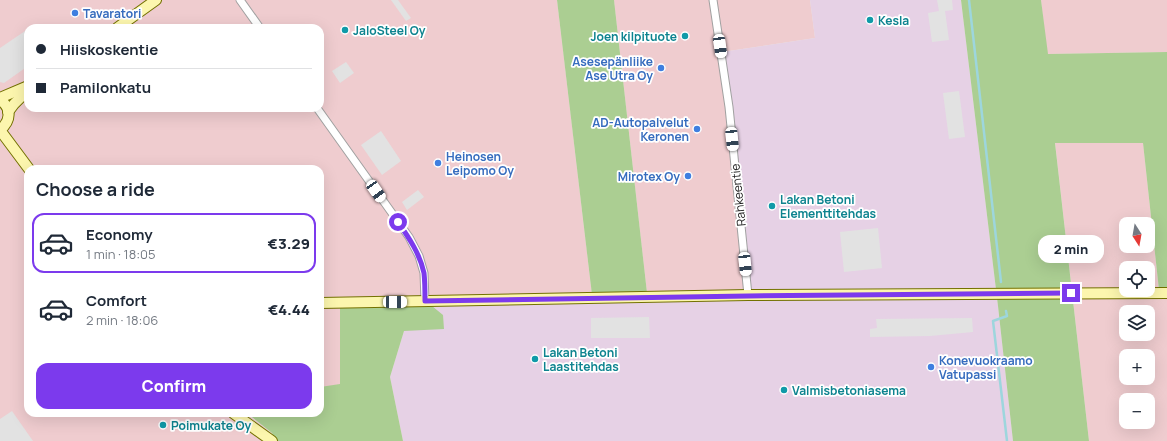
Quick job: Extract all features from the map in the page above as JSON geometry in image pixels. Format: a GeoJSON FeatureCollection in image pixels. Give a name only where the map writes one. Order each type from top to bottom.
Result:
{"type":"FeatureCollection","features":[{"type":"Feature","properties":{"kind":"street"},"geometry":{"type":"LineString","coordinates":[[123,24],[156,0]]}},
{"type":"Feature","properties":{"kind":"street"},"geometry":{"type":"LineString","coordinates":[[240,0],[257,24]]}},
{"type":"Feature","properties":{"kind":"street","name":"Rahkeentie"},"geometry":{"type":"LineString","coordinates":[[713,0],[729,107],[748,296]]}},
{"type":"Feature","properties":{"kind":"street"},"geometry":{"type":"LineString","coordinates":[[24,88],[0,99],[7,106],[8,112],[7,122],[0,130],[26,165]]}},
{"type":"Feature","properties":{"kind":"street"},"geometry":{"type":"LineString","coordinates":[[8,112],[24,94]]}},
{"type":"Feature","properties":{"kind":"street"},"geometry":{"type":"LineString","coordinates":[[320,112],[409,237],[419,256],[424,273],[425,301]]}},
{"type":"Feature","properties":{"kind":"street"},"geometry":{"type":"LineString","coordinates":[[324,303],[748,296],[1167,293]]}},
{"type":"Feature","properties":{"kind":"street"},"geometry":{"type":"LineString","coordinates":[[239,417],[272,441]]}},
{"type":"Feature","properties":{"kind":"shaded area"},"geometry":{"type":"Polygon","coordinates":[[[0,0],[557,0],[592,295],[340,298],[340,385],[324,387],[324,165],[24,165],[24,417],[251,417],[272,433],[276,441],[0,441],[0,0]]]}},
{"type":"Feature","properties":{"kind":"shaded area"},"geometry":{"type":"Polygon","coordinates":[[[391,0],[398,0],[411,18],[406,21],[391,0]]]}},
{"type":"Feature","properties":{"kind":"shaded area"},"geometry":{"type":"Polygon","coordinates":[[[614,0],[810,0],[815,38],[722,52],[751,290],[647,293],[614,0]]]}},
{"type":"Feature","properties":{"kind":"shaded area"},"geometry":{"type":"Polygon","coordinates":[[[810,0],[961,0],[1013,441],[403,441],[390,377],[404,331],[421,297],[751,289],[722,52],[815,38],[810,0]]]}},
{"type":"Feature","properties":{"kind":"shaded area"},"geometry":{"type":"Polygon","coordinates":[[[937,0],[952,0],[953,10],[945,11],[949,40],[932,42],[928,13],[939,11],[937,0]]]}},
{"type":"Feature","properties":{"kind":"shaded area"},"geometry":{"type":"Polygon","coordinates":[[[1041,0],[1167,0],[1167,52],[1047,54],[1041,0]]]}},
{"type":"Feature","properties":{"kind":"shaded area"},"geometry":{"type":"Polygon","coordinates":[[[24,32],[24,69],[4,83],[0,82],[0,48],[24,32]]]}},
{"type":"Feature","properties":{"kind":"shaded area"},"geometry":{"type":"Polygon","coordinates":[[[346,62],[354,73],[340,83],[332,71],[346,62]]]}},
{"type":"Feature","properties":{"kind":"shaded area"},"geometry":{"type":"Polygon","coordinates":[[[959,91],[965,137],[949,139],[943,93],[959,91]]]}},
{"type":"Feature","properties":{"kind":"shaded area"},"geometry":{"type":"Polygon","coordinates":[[[381,131],[401,161],[382,175],[361,145],[381,131]]]}},
{"type":"Feature","properties":{"kind":"shaded area"},"geometry":{"type":"Polygon","coordinates":[[[1055,142],[1143,143],[1151,217],[1119,217],[1119,253],[1155,253],[1159,290],[1167,290],[1167,441],[1089,441],[1055,142]]]}},
{"type":"Feature","properties":{"kind":"shaded area"},"geometry":{"type":"Polygon","coordinates":[[[418,190],[424,197],[407,210],[402,202],[418,190]]]}},
{"type":"Feature","properties":{"kind":"shaded area"},"geometry":{"type":"Polygon","coordinates":[[[878,228],[882,268],[844,272],[840,232],[878,228]]]}},
{"type":"Feature","properties":{"kind":"shaded area"},"geometry":{"type":"Polygon","coordinates":[[[649,317],[650,338],[591,338],[591,318],[649,317]]]}},
{"type":"Feature","properties":{"kind":"shaded area"},"geometry":{"type":"Polygon","coordinates":[[[972,318],[973,332],[930,336],[870,337],[870,329],[877,328],[876,319],[972,318]]]}},
{"type":"Feature","properties":{"kind":"shaded area"},"geometry":{"type":"Polygon","coordinates":[[[12,411],[33,441],[0,441],[0,419],[12,411]]]}},
{"type":"Feature","properties":{"kind":"green space"},"geometry":{"type":"Polygon","coordinates":[[[557,0],[614,0],[647,293],[592,295],[557,0]]]}},
{"type":"Feature","properties":{"kind":"green space"},"geometry":{"type":"Polygon","coordinates":[[[961,0],[1041,0],[1048,54],[1167,52],[1167,290],[1159,290],[1155,253],[1155,217],[1151,217],[1143,143],[1055,143],[1089,441],[1013,441],[961,0]]]}},
{"type":"Feature","properties":{"kind":"green space"},"geometry":{"type":"Polygon","coordinates":[[[421,297],[443,315],[444,329],[404,331],[390,377],[403,441],[276,441],[272,433],[252,417],[324,417],[324,386],[340,384],[340,298],[421,297]]]}},
{"type":"Feature","properties":{"kind":"waterway"},"geometry":{"type":"LineString","coordinates":[[969,0],[1001,282]]}},
{"type":"Feature","properties":{"kind":"waterway"},"geometry":{"type":"LineString","coordinates":[[1006,311],[1007,316],[993,321],[1007,441]]}},
{"type":"Feature","properties":{"kind":"place","name":"Tavaratori"},"geometry":{"type":"Point","coordinates":[75,13]}},
{"type":"Feature","properties":{"kind":"place","name":"Kesla"},"geometry":{"type":"Point","coordinates":[870,20]}},
{"type":"Feature","properties":{"kind":"place","name":"JaloSteel Oy"},"geometry":{"type":"Point","coordinates":[345,30]}},
{"type":"Feature","properties":{"kind":"place","name":"Joen kilpituote"},"geometry":{"type":"Point","coordinates":[685,36]}},
{"type":"Feature","properties":{"kind":"place","name":"Asesepänliike Ase Utra Oy"},"geometry":{"type":"Point","coordinates":[661,68]}},
{"type":"Feature","properties":{"kind":"place","name":"AD-Autopalvelut Keronen"},"geometry":{"type":"Point","coordinates":[697,129]}},
{"type":"Feature","properties":{"kind":"place","name":"Heinosen Leipomo Oy"},"geometry":{"type":"Point","coordinates":[438,163]}},
{"type":"Feature","properties":{"kind":"place","name":"Mirotex Oy"},"geometry":{"type":"Point","coordinates":[688,176]}},
{"type":"Feature","properties":{"kind":"place","name":"Lakan Betoni Elementtitehdas"},"geometry":{"type":"Point","coordinates":[772,206]}},
{"type":"Feature","properties":{"kind":"place","name":"Lakan Betoni Laastitehdas"},"geometry":{"type":"Point","coordinates":[535,359]}},
{"type":"Feature","properties":{"kind":"place","name":"Konevuokraamo Vatupassi"},"geometry":{"type":"Point","coordinates":[931,367]}},
{"type":"Feature","properties":{"kind":"place","name":"Valmisbetoniasema"},"geometry":{"type":"Point","coordinates":[784,390]}},
{"type":"Feature","properties":{"kind":"place","name":"Poimukate Oy"},"geometry":{"type":"Point","coordinates":[163,425]}},
{"type":"Feature","properties":{"kind":"route"},"geometry":{"type":"LineString","coordinates":[[398,222],[409,237],[419,256],[424,273],[425,301],[1071,293]]}}]}
